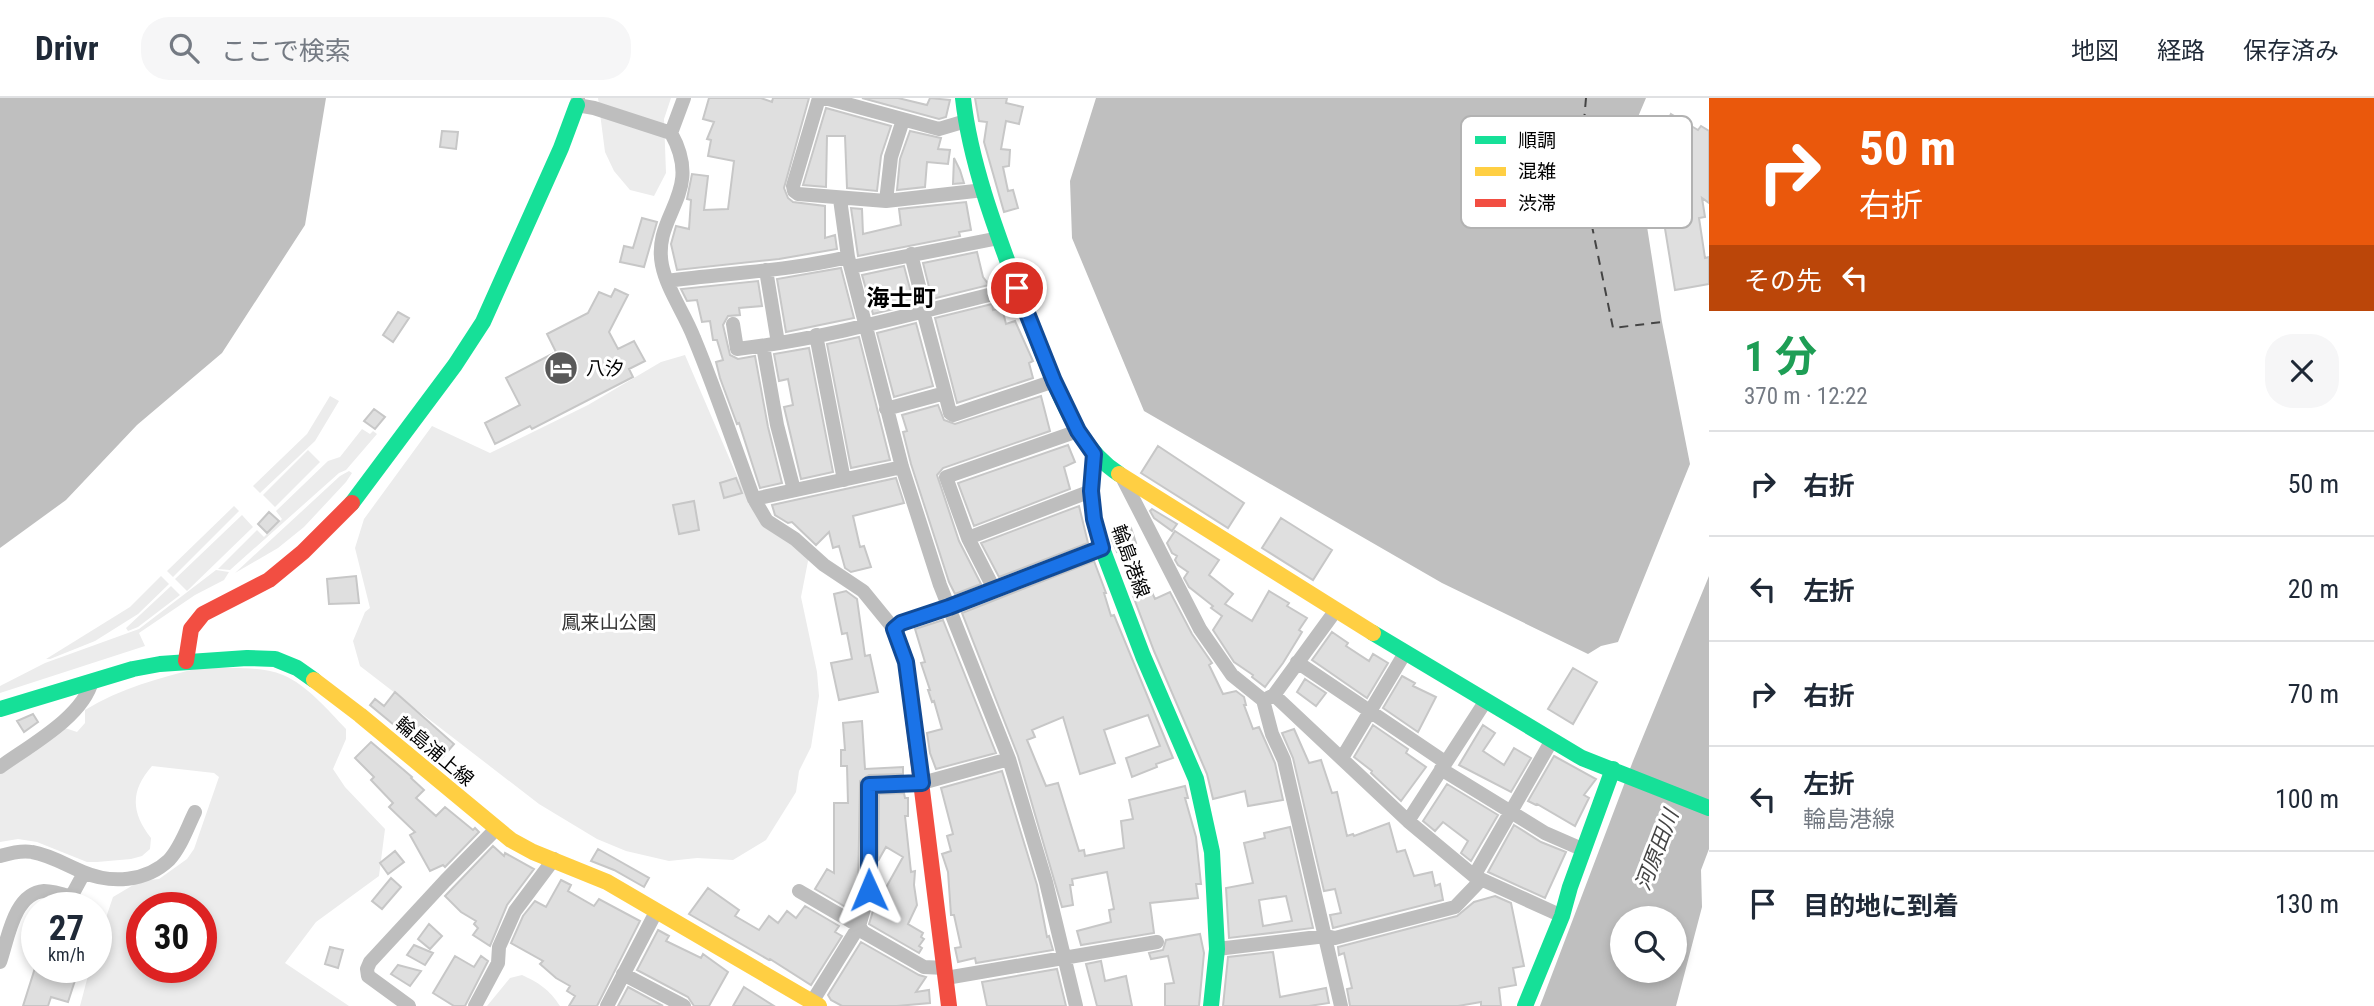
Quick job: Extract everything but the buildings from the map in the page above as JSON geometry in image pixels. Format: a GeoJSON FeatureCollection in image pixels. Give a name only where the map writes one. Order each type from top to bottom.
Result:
{"type":"FeatureCollection","features":[{"type":"Feature","properties":{"kind":"street"},"geometry":{"type":"LineString","coordinates":[[671,133],[684,98]]}},
{"type":"Feature","properties":{"kind":"street"},"geometry":{"type":"LineString","coordinates":[[819,98],[793,186],[797,194],[886,201],[984,190]]}},
{"type":"Feature","properties":{"kind":"street"},"geometry":{"type":"LineString","coordinates":[[825,98],[939,129],[966,121]]}},
{"type":"Feature","properties":{"kind":"street"},"geometry":{"type":"LineString","coordinates":[[963,98],[966,121],[984,190],[1017,288],[1054,381],[1078,431],[1094,454],[1122,477],[1485,702],[1582,758],[1709,808]]}},
{"type":"Feature","properties":{"kind":"street"},"geometry":{"type":"LineString","coordinates":[[186,661],[191,629],[203,614],[269,580],[303,552],[357,498],[449,374],[494,300],[562,148],[577,101],[596,103],[671,133],[679,147],[682,187],[660,242],[662,266],[695,339],[754,499],[767,521],[863,592],[894,629],[906,662],[949,1006]]}},
{"type":"Feature","properties":{"kind":"street"},"geometry":{"type":"LineString","coordinates":[[886,201],[891,157],[903,120]]}},
{"type":"Feature","properties":{"kind":"street"},"geometry":{"type":"LineString","coordinates":[[840,199],[849,262],[902,467],[949,607],[1009,759],[1046,882],[1076,1006]]}},
{"type":"Feature","properties":{"kind":"street"},"geometry":{"type":"LineString","coordinates":[[667,281],[911,254],[999,237]]}},
{"type":"Feature","properties":{"kind":"street"},"geometry":{"type":"LineString","coordinates":[[911,254],[944,393],[952,415],[1054,381]]}},
{"type":"Feature","properties":{"kind":"street"},"geometry":{"type":"LineString","coordinates":[[766,270],[777,425],[794,490]]}},
{"type":"Feature","properties":{"kind":"street"},"geometry":{"type":"LineString","coordinates":[[733,324],[737,349],[864,325],[1017,288]]}},
{"type":"Feature","properties":{"kind":"street"},"geometry":{"type":"LineString","coordinates":[[816,335],[844,480]]}},
{"type":"Feature","properties":{"kind":"street"},"geometry":{"type":"LineString","coordinates":[[886,409],[944,393]]}},
{"type":"Feature","properties":{"kind":"street"},"geometry":{"type":"LineString","coordinates":[[994,589],[968,538],[947,476],[1078,431]]}},
{"type":"Feature","properties":{"kind":"street","name":"輪島港線"},"geometry":{"type":"LineString","coordinates":[[1094,454],[1091,491],[1094,519],[1102,548],[1143,656],[1195,779],[1212,852],[1217,949],[1211,1006]]}},
{"type":"Feature","properties":{"kind":"street"},"geometry":{"type":"LineString","coordinates":[[754,499],[902,467]]}},
{"type":"Feature","properties":{"kind":"street"},"geometry":{"type":"LineString","coordinates":[[1122,477],[1200,629],[1232,676],[1269,698],[1342,758],[1408,821],[1477,878],[1562,916]]}},
{"type":"Feature","properties":{"kind":"street"},"geometry":{"type":"LineString","coordinates":[[968,538],[1091,491]]}},
{"type":"Feature","properties":{"kind":"street"},"geometry":{"type":"LineString","coordinates":[[894,629],[901,623],[1102,548]]}},
{"type":"Feature","properties":{"kind":"street"},"geometry":{"type":"LineString","coordinates":[[1336,610],[1269,698],[1272,734],[1284,760],[1341,1006]]}},
{"type":"Feature","properties":{"kind":"street"},"geometry":{"type":"LineString","coordinates":[[1342,758],[1405,653]]}},
{"type":"Feature","properties":{"kind":"street","name":"輪島浦上線"},"geometry":{"type":"LineString","coordinates":[[0,709],[133,669],[186,661],[263,657],[288,663],[360,715],[496,829],[522,846],[607,882],[815,1004]]}},
{"type":"Feature","properties":{"kind":"street"},"geometry":{"type":"LineString","coordinates":[[1297,662],[1510,813],[1545,833],[1584,849]]}},
{"type":"Feature","properties":{"kind":"street"},"geometry":{"type":"LineString","coordinates":[[0,766],[60,724],[89,693],[92,681]]}},
{"type":"Feature","properties":{"kind":"street"},"geometry":{"type":"LineString","coordinates":[[1408,821],[1485,702]]}},
{"type":"Feature","properties":{"kind":"street"},"geometry":{"type":"LineString","coordinates":[[1217,949],[1326,936],[1335,938],[1455,907],[1477,878],[1552,740]]}},
{"type":"Feature","properties":{"kind":"street"},"geometry":{"type":"LineString","coordinates":[[815,1004],[859,926],[869,890],[869,785],[922,783],[1009,759]]}},
{"type":"Feature","properties":{"kind":"street"},"geometry":{"type":"LineString","coordinates":[[1525,1006],[1562,916],[1584,849],[1620,772]]}},
{"type":"Feature","properties":{"kind":"street"},"geometry":{"type":"LineString","coordinates":[[0,856],[32,852],[85,873],[118,880],[150,874],[177,849],[195,812]]}},
{"type":"Feature","properties":{"kind":"street"},"geometry":{"type":"LineString","coordinates":[[409,1006],[368,976],[370,962],[496,829]]}},
{"type":"Feature","properties":{"kind":"street"},"geometry":{"type":"LineString","coordinates":[[475,1006],[498,963],[499,947],[515,911],[554,859]]}},
{"type":"Feature","properties":{"kind":"street"},"geometry":{"type":"LineString","coordinates":[[0,962],[20,906],[29,896],[46,891],[71,897],[85,873]]}},
{"type":"Feature","properties":{"kind":"street"},"geometry":{"type":"LineString","coordinates":[[799,891],[924,967],[945,973],[1065,958],[1157,942]]}},
{"type":"Feature","properties":{"kind":"street"},"geometry":{"type":"LineString","coordinates":[[607,1006],[656,912]]}},
{"type":"Feature","properties":{"kind":"street"},"geometry":{"type":"LineString","coordinates":[[623,974],[684,1006]]}},
{"type":"Feature","properties":{"kind":"green space"},"geometry":{"type":"Polygon","coordinates":[[[598,98],[671,98],[664,119],[666,173],[654,196],[630,190],[614,171],[605,152],[598,98]]]}},
{"type":"Feature","properties":{"kind":"green space","name":"鳳来山公園"},"geometry":{"type":"Polygon","coordinates":[[[685,355],[737,476],[764,523],[809,556],[801,597],[817,672],[819,696],[811,747],[799,771],[796,792],[766,840],[733,860],[697,858],[669,861],[626,851],[597,839],[539,804],[360,666],[353,641],[365,612],[370,608],[355,548],[364,519],[432,426],[490,453],[588,405],[661,362],[685,355]]]}},
{"type":"Feature","properties":{"kind":"green space"},"geometry":{"type":"Polygon","coordinates":[[[330,396],[339,401],[315,441],[260,493],[253,486],[307,434],[330,396]]]}},
{"type":"Feature","properties":{"kind":"green space"},"geometry":{"type":"Polygon","coordinates":[[[362,429],[370,434],[373,431],[377,434],[346,470],[339,473],[230,570],[218,569],[257,530],[264,537],[282,519],[276,511],[328,461],[340,457],[362,429]]]}},
{"type":"Feature","properties":{"kind":"green space"},"geometry":{"type":"Polygon","coordinates":[[[308,450],[320,462],[275,507],[263,495],[308,450]]]}},
{"type":"Feature","properties":{"kind":"green space"},"geometry":{"type":"Polygon","coordinates":[[[349,471],[352,473],[346,482],[304,527],[278,548],[235,573],[340,476],[349,471]]]}},
{"type":"Feature","properties":{"kind":"green space"},"geometry":{"type":"Polygon","coordinates":[[[234,506],[239,511],[173,577],[167,571],[234,506]]]}},
{"type":"Feature","properties":{"kind":"green space"},"geometry":{"type":"Polygon","coordinates":[[[242,515],[253,527],[187,591],[175,579],[242,515]]]}},
{"type":"Feature","properties":{"kind":"green space"},"geometry":{"type":"Polygon","coordinates":[[[216,570],[229,572],[224,580],[195,595],[139,633],[145,646],[0,693],[0,686],[45,663],[139,629],[216,570]]]}},
{"type":"Feature","properties":{"kind":"green space"},"geometry":{"type":"Polygon","coordinates":[[[161,576],[169,584],[138,614],[95,641],[46,659],[130,607],[161,576]]]}},
{"type":"Feature","properties":{"kind":"green space"},"geometry":{"type":"Polygon","coordinates":[[[171,586],[180,595],[138,627],[128,631],[126,628],[171,586]]]}},
{"type":"Feature","properties":{"kind":"green space"},"geometry":{"type":"Polygon","coordinates":[[[199,668],[242,668],[273,672],[292,679],[309,691],[346,729],[346,739],[333,769],[345,787],[385,829],[379,876],[316,922],[285,963],[349,1006],[80,1006],[86,983],[112,983],[113,897],[140,881],[159,879],[187,859],[194,849],[219,777],[214,773],[152,766],[140,784],[136,802],[140,819],[151,838],[150,849],[142,856],[131,859],[87,862],[37,842],[18,839],[0,842],[0,773],[65,728],[77,732],[85,723],[85,710],[140,684],[199,668]]]}},
{"type":"Feature","properties":{"kind":"green space"},"geometry":{"type":"Polygon","coordinates":[[[522,975],[543,987],[560,1006],[487,1006],[510,978],[522,975]]]}},
{"type":"Feature","properties":{"kind":"water"},"geometry":{"type":"Polygon","coordinates":[[[0,98],[326,98],[305,225],[222,353],[137,425],[66,500],[0,548],[0,98]]]}},
{"type":"Feature","properties":{"kind":"water"},"geometry":{"type":"Polygon","coordinates":[[[1096,98],[1646,98],[1638,116],[1461,116],[1461,228],[1647,228],[1662,322],[1690,464],[1618,642],[1601,646],[1588,654],[1442,583],[1144,411],[1072,238],[1070,181],[1096,98]]]}},
{"type":"Feature","properties":{"kind":"water","name":"河原田川"},"geometry":{"type":"Polygon","coordinates":[[[1709,576],[1709,849],[1701,870],[1702,907],[1687,964],[1687,906],[1610,906],[1610,983],[1682,983],[1676,1006],[1540,1006],[1633,761],[1709,576]]]}},
{"type":"Feature","properties":{"kind":"ferry route"},"geometry":{"type":"LineString","coordinates":[[1584,116],[1586,98]]}},
{"type":"Feature","properties":{"kind":"ferry route"},"geometry":{"type":"LineString","coordinates":[[1592,228],[1613,328],[1662,322]]}},
{"type":"Feature","properties":{"kind":"traffic: fast"},"geometry":{"type":"LineString","coordinates":[[963,98],[980,180],[1051,374],[1083,438],[1092,450],[1119,474]]}},
{"type":"Feature","properties":{"kind":"traffic: fast"},"geometry":{"type":"LineString","coordinates":[[352,503],[455,365],[483,322],[561,148],[577,105]]}},
{"type":"Feature","properties":{"kind":"traffic: fast"},"geometry":{"type":"LineString","coordinates":[[1094,454],[1091,491],[1094,519],[1102,548],[1143,656],[1196,779],[1212,852],[1217,949],[1211,1006]]}},
{"type":"Feature","properties":{"kind":"traffic: fast"},"geometry":{"type":"LineString","coordinates":[[1373,633],[1582,758],[1709,808]]}},
{"type":"Feature","properties":{"kind":"traffic: fast"},"geometry":{"type":"LineString","coordinates":[[0,709],[133,669],[160,664],[247,658],[275,659],[297,668],[314,680]]}},
{"type":"Feature","properties":{"kind":"traffic: fast"},"geometry":{"type":"LineString","coordinates":[[1525,1006],[1562,916],[1613,769]]}},
{"type":"Feature","properties":{"kind":"traffic: slow"},"geometry":{"type":"LineString","coordinates":[[1119,474],[1373,633]]}},
{"type":"Feature","properties":{"kind":"traffic: slow"},"geometry":{"type":"LineString","coordinates":[[314,680],[511,840],[533,852],[607,882],[819,1006]]}},
{"type":"Feature","properties":{"kind":"traffic: jam"},"geometry":{"type":"LineString","coordinates":[[186,661],[191,629],[203,614],[269,580],[303,552],[352,503]]}},
{"type":"Feature","properties":{"kind":"traffic: jam"},"geometry":{"type":"LineString","coordinates":[[894,629],[906,662],[949,1006]]}},
{"type":"Feature","properties":{"kind":"place","name":"八汐"},"geometry":{"type":"Point","coordinates":[561,368]}},
{"type":"Feature","properties":{"kind":"district","name":"海士町"},"geometry":{"type":"Point","coordinates":[901,298]}},
{"type":"Feature","properties":{"kind":"route"},"geometry":{"type":"LineString","coordinates":[[869,890],[869,785],[922,783],[906,662],[894,629],[901,623],[1102,548],[1094,519],[1091,491],[1094,454],[1085,444],[1054,381],[1017,288]]}}]}
